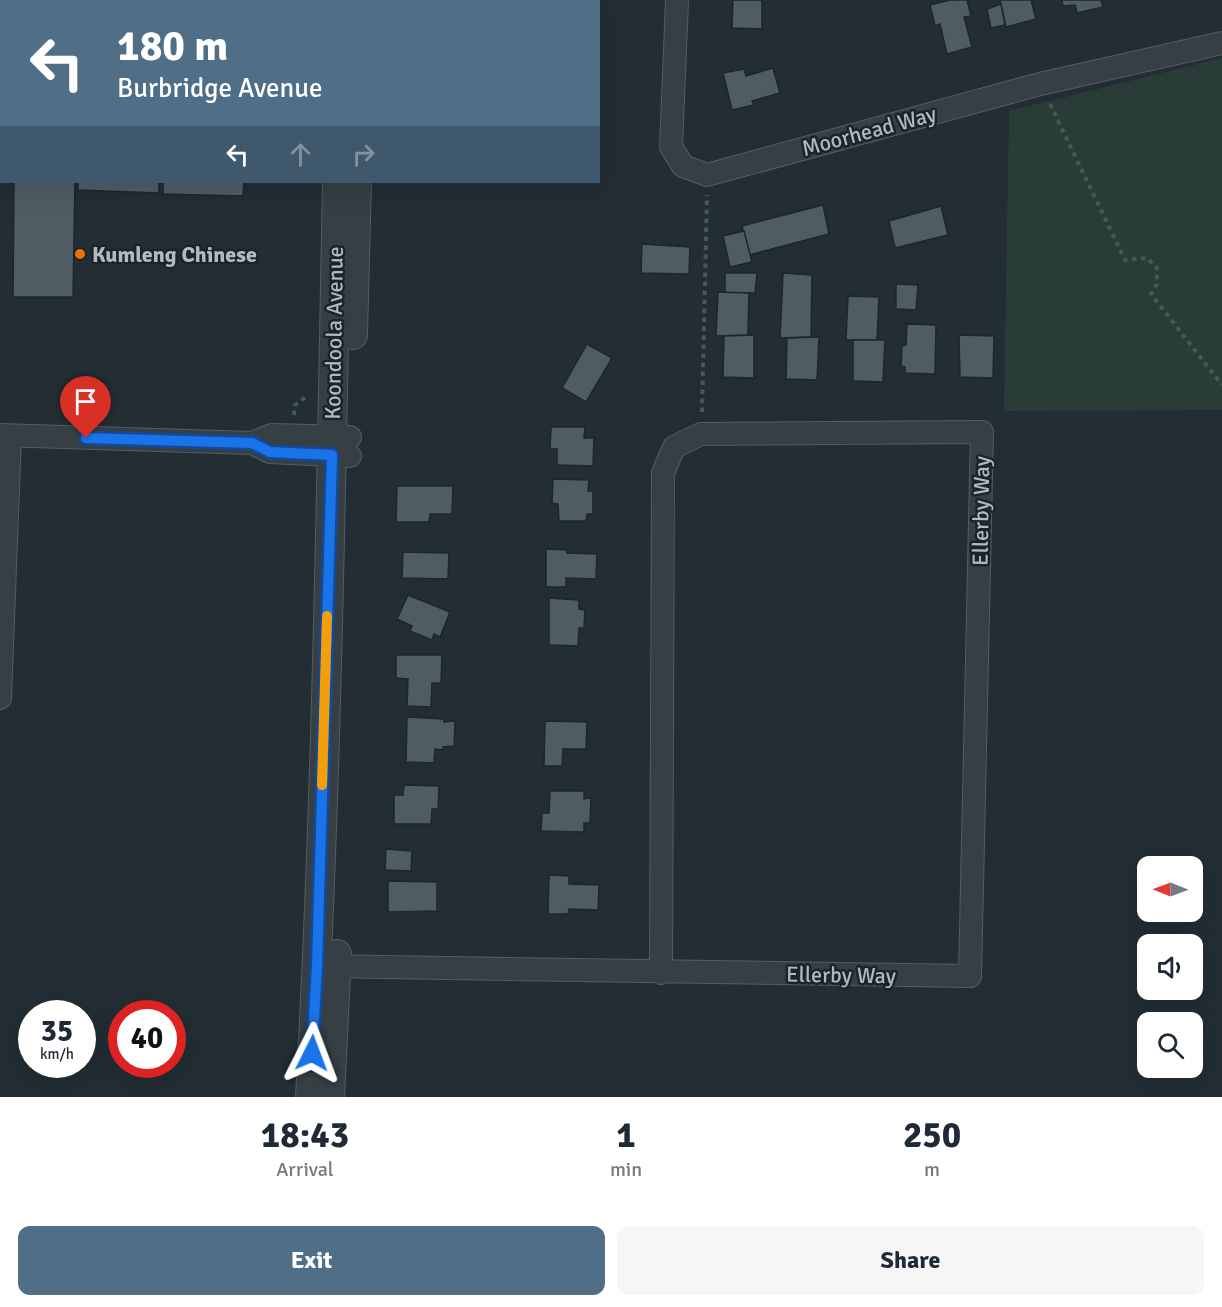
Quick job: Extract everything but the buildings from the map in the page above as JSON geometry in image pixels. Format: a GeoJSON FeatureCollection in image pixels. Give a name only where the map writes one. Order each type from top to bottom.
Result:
{"type":"FeatureCollection","features":[{"type":"Feature","properties":{"kind":"street"},"geometry":{"type":"LineString","coordinates":[[677,0],[671,147],[683,166],[707,175]]}},
{"type":"Feature","properties":{"kind":"street","name":"Moorhead Way"},"geometry":{"type":"LineString","coordinates":[[707,175],[1040,84],[1222,43]]}},
{"type":"Feature","properties":{"kind":"street","name":"Koondoola Avenue"},"geometry":{"type":"LineString","coordinates":[[337,183],[341,446]]}},
{"type":"Feature","properties":{"kind":"street","name":"Koondoola Avenue"},"geometry":{"type":"LineString","coordinates":[[330,1097],[327,966],[341,446],[357,183]]}},
{"type":"Feature","properties":{"kind":"street","name":"Ellerby Way"},"geometry":{"type":"LineString","coordinates":[[327,966],[661,973],[970,976],[982,432],[701,434],[674,447],[663,473],[661,973]]}},
{"type":"Feature","properties":{"kind":"street"},"geometry":{"type":"LineString","coordinates":[[0,698],[5,435],[252,443],[272,435],[341,446]]}},
{"type":"Feature","properties":{"kind":"street","name":"Koondoola Avenue"},"geometry":{"type":"LineString","coordinates":[[310,1097],[327,966]]}},
{"type":"Feature","properties":{"kind":"path"},"geometry":{"type":"LineString","coordinates":[[1040,84],[1125,260],[1147,258],[1157,268],[1157,284],[1151,294],[1222,385]]}},
{"type":"Feature","properties":{"kind":"path"},"geometry":{"type":"LineString","coordinates":[[701,434],[707,175]]}},
{"type":"Feature","properties":{"kind":"green space"},"geometry":{"type":"Polygon","coordinates":[[[1222,58],[1222,410],[1004,411],[1009,111],[1222,58]]]}},
{"type":"Feature","properties":{"kind":"slow traffic"},"geometry":{"type":"LineString","coordinates":[[322,785],[327,616]]}},
{"type":"Feature","properties":{"kind":"place","name":"Kumleng Chinese"},"geometry":{"type":"Point","coordinates":[80,254]}},
{"type":"Feature","properties":{"kind":"route"},"geometry":{"type":"LineString","coordinates":[[86,438],[252,443],[270,452],[332,455],[317,966],[312,1053]]}}]}
